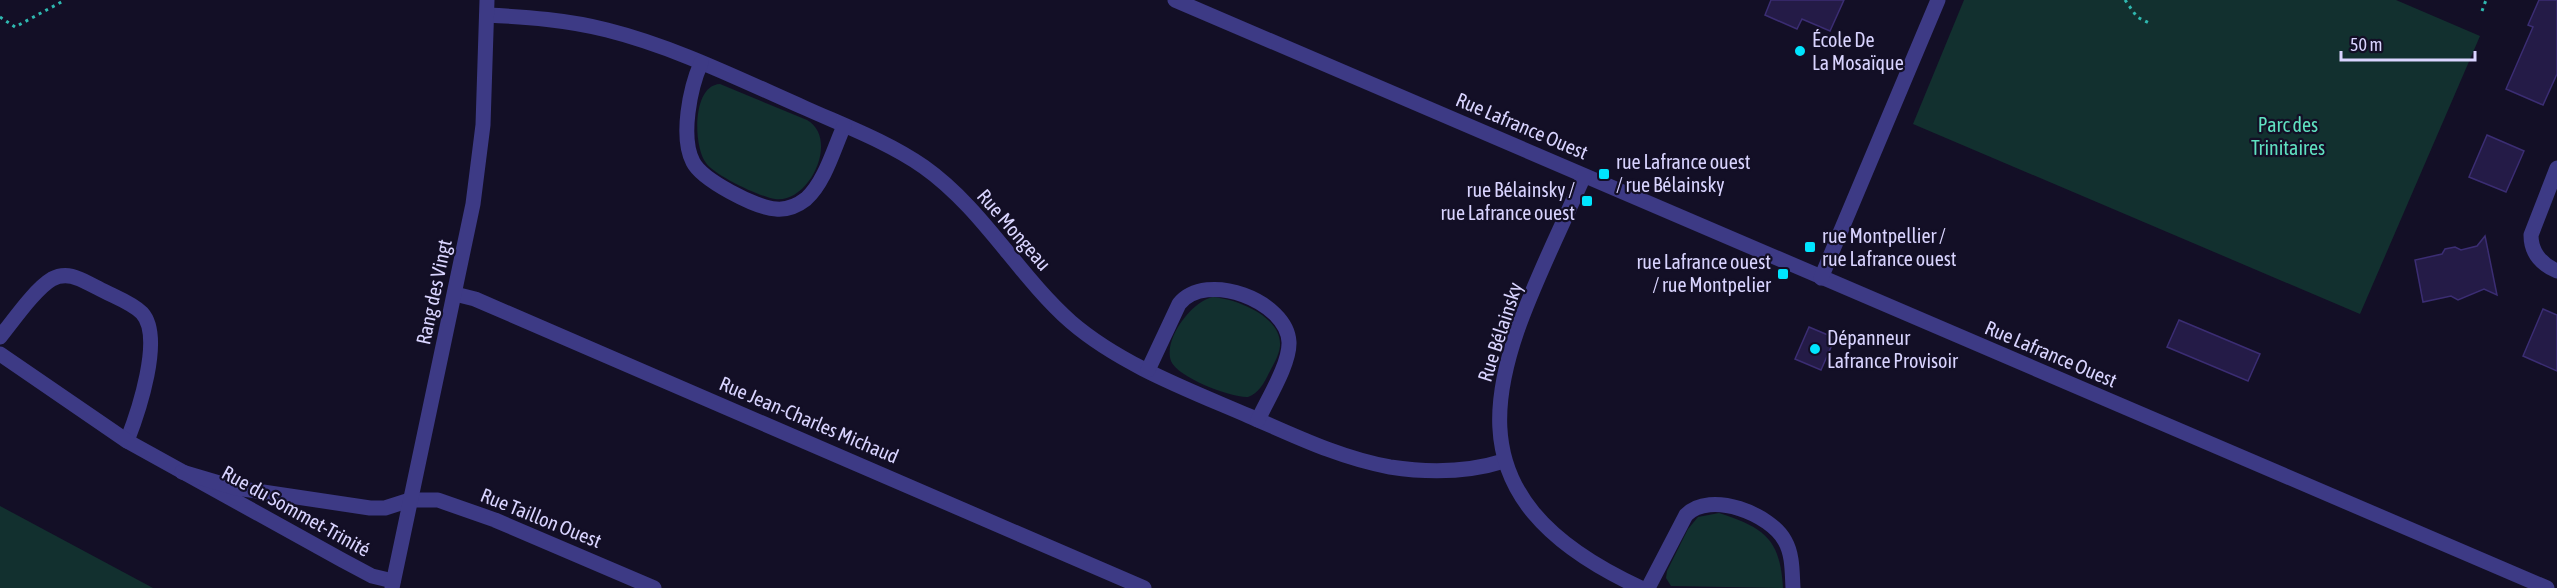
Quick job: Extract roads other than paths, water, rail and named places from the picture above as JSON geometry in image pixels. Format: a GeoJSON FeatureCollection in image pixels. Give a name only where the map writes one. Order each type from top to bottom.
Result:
{"type":"FeatureCollection","features":[{"type":"Feature","properties":{"kind":"street","name":"Rue Lafrance Ouest"},"geometry":{"type":"LineString","coordinates":[[1175,0],[2547,588]]}},
{"type":"Feature","properties":{"kind":"street"},"geometry":{"type":"LineString","coordinates":[[1821,278],[1938,0]]}},
{"type":"Feature","properties":{"kind":"street","name":"Rue Mongeau"},"geometry":{"type":"LineString","coordinates":[[487,8],[597,27],[644,41],[701,63],[904,155],[932,173],[960,200],[1059,311],[1102,345],[1148,370],[1258,420],[1329,449],[1388,466],[1434,472],[1458,471],[1504,461]]}},
{"type":"Feature","properties":{"kind":"street","name":"Rang des Vingt"},"geometry":{"type":"LineString","coordinates":[[392,585],[455,294],[479,162],[485,98],[487,8]]}},
{"type":"Feature","properties":{"kind":"street"},"geometry":{"type":"LineString","coordinates":[[701,63],[689,104],[688,136],[691,158],[699,171],[714,182],[760,205],[786,209],[807,198],[826,166],[844,126]]}},
{"type":"Feature","properties":{"kind":"street"},"geometry":{"type":"LineString","coordinates":[[2557,168],[2531,235],[2537,257],[2557,271]]}},
{"type":"Feature","properties":{"kind":"street","name":"Rue Bélainsky"},"geometry":{"type":"LineString","coordinates":[[1584,176],[1525,315],[1506,369],[1499,428],[1504,461],[1521,497],[1543,524],[1607,581],[1641,588]]}},
{"type":"Feature","properties":{"kind":"street"},"geometry":{"type":"LineString","coordinates":[[0,337],[45,285],[64,275],[80,278],[137,309],[148,323],[152,339],[138,412],[127,441]]}},
{"type":"Feature","properties":{"kind":"street"},"geometry":{"type":"LineString","coordinates":[[1148,370],[1179,304],[1188,296],[1197,290],[1215,288],[1250,299],[1276,315],[1284,325],[1289,342],[1285,360],[1258,420]]}},
{"type":"Feature","properties":{"kind":"street","name":"Rue Jean-Charles Michaud"},"geometry":{"type":"LineString","coordinates":[[455,294],[486,304],[1144,588]]}},
{"type":"Feature","properties":{"kind":"street","name":"Rue du Sommet-Trinité"},"geometry":{"type":"LineString","coordinates":[[0,354],[127,441],[342,561],[392,585]]}},
{"type":"Feature","properties":{"kind":"street","name":"Rue du Sommet-Trinité"},"geometry":{"type":"LineString","coordinates":[[182,472],[236,488],[360,506],[385,508],[410,500]]}},
{"type":"Feature","properties":{"kind":"street","name":"Rue Taillon Ouest"},"geometry":{"type":"LineString","coordinates":[[410,500],[438,500],[485,517],[654,588]]}},
{"type":"Feature","properties":{"kind":"street"},"geometry":{"type":"LineString","coordinates":[[1648,588],[1686,515],[1700,506],[1711,504],[1750,514],[1778,531],[1790,554],[1793,588]]}},
{"type":"Feature","properties":{"kind":"place","name":"École De La Mosaïque"},"geometry":{"type":"Point","coordinates":[1800,51]}},
{"type":"Feature","properties":{"kind":"place","name":"rue Lafrance ouest / rue Bélainsky"},"geometry":{"type":"Point","coordinates":[1604,174]}},
{"type":"Feature","properties":{"kind":"place","name":"rue Bélainsky / rue Lafrance ouest"},"geometry":{"type":"Point","coordinates":[1587,201]}},
{"type":"Feature","properties":{"kind":"place","name":"rue Montpellier / rue Lafrance ouest"},"geometry":{"type":"Point","coordinates":[1810,247]}},
{"type":"Feature","properties":{"kind":"place","name":"rue Lafrance ouest / rue Montpelier"},"geometry":{"type":"Point","coordinates":[1783,274]}},
{"type":"Feature","properties":{"kind":"place","name":"Dépanneur Lafrance Provisoir"},"geometry":{"type":"Point","coordinates":[1815,349]}},
{"type":"Feature","properties":{"kind":"park label","name":"Parc des Trinitaires"},"geometry":{"type":"Point","coordinates":[2288,136]}}]}
